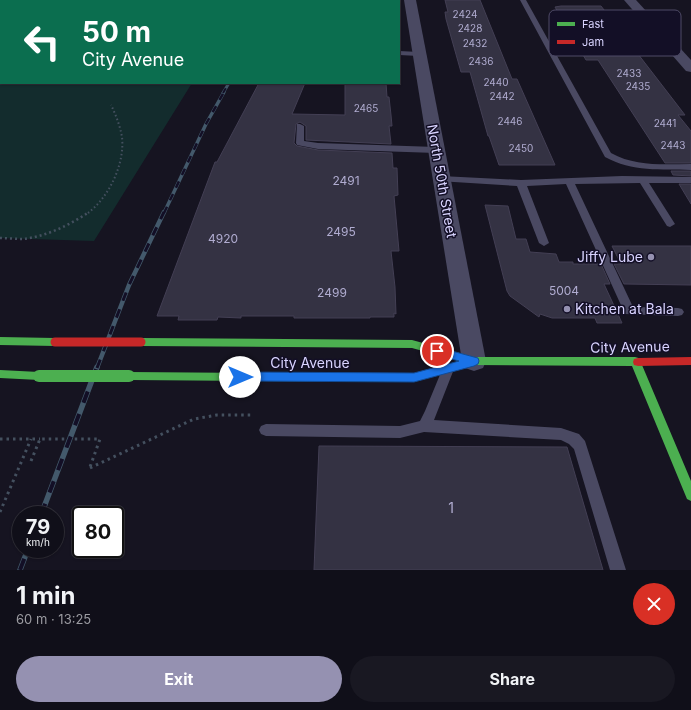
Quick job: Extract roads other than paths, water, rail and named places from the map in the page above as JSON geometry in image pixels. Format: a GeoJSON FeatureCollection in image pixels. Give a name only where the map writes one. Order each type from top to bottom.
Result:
{"type":"FeatureCollection","features":[{"type":"Feature","properties":{"kind":"main road","name":"City Avenue"},"geometry":{"type":"LineString","coordinates":[[0,341],[412,344],[474,361],[691,361]]}},
{"type":"Feature","properties":{"kind":"main road","name":"City Avenue"},"geometry":{"type":"LineString","coordinates":[[0,374],[39,376],[414,378],[474,361]]}},
{"type":"Feature","properties":{"kind":"main road"},"geometry":{"type":"LineString","coordinates":[[635,362],[691,495]]}},
{"type":"Feature","properties":{"kind":"street","name":"North 50th Street"},"geometry":{"type":"LineString","coordinates":[[410,0],[474,361]]}},
{"type":"Feature","properties":{"kind":"street"},"geometry":{"type":"LineString","coordinates":[[630,0],[639,10]]}},
{"type":"Feature","properties":{"kind":"street"},"geometry":{"type":"LineString","coordinates":[[680,56],[691,68]]}},
{"type":"Feature","properties":{"kind":"lane"},"geometry":{"type":"LineString","coordinates":[[524,0],[549,46]]}},
{"type":"Feature","properties":{"kind":"lane"},"geometry":{"type":"LineString","coordinates":[[400,53],[419,54]]}},
{"type":"Feature","properties":{"kind":"lane"},"geometry":{"type":"LineString","coordinates":[[554,56],[608,155],[626,164],[643,166],[691,167]]}},
{"type":"Feature","properties":{"kind":"lane"},"geometry":{"type":"LineString","coordinates":[[300,126],[300,143],[318,146],[436,150]]}},
{"type":"Feature","properties":{"kind":"lane"},"geometry":{"type":"LineString","coordinates":[[441,179],[521,183],[622,179],[691,180]]}},
{"type":"Feature","properties":{"kind":"lane"},"geometry":{"type":"LineString","coordinates":[[643,180],[670,224]]}},
{"type":"Feature","properties":{"kind":"lane"},"geometry":{"type":"LineString","coordinates":[[570,182],[629,311],[678,312]]}},
{"type":"Feature","properties":{"kind":"lane"},"geometry":{"type":"LineString","coordinates":[[521,183],[544,243]]}},
{"type":"Feature","properties":{"kind":"lane"},"geometry":{"type":"LineString","coordinates":[[424,426],[437,399],[448,369]]}},
{"type":"Feature","properties":{"kind":"lane"},"geometry":{"type":"LineString","coordinates":[[266,430],[400,432],[424,426],[562,434],[574,439],[580,446],[618,570]]}},
{"type":"Feature","properties":{"kind":"railway"},"geometry":{"type":"LineString","coordinates":[[223,93],[228,84]]}},
{"type":"Feature","properties":{"kind":"railway"},"geometry":{"type":"LineString","coordinates":[[164,213],[206,124],[224,92]]}},
{"type":"Feature","properties":{"kind":"railway"},"geometry":{"type":"LineString","coordinates":[[97,368],[129,285],[164,212]]}},
{"type":"Feature","properties":{"kind":"railway"},"geometry":{"type":"LineString","coordinates":[[44,506],[97,367]]}},
{"type":"Feature","properties":{"kind":"railway"},"geometry":{"type":"LineString","coordinates":[[20,570],[25,558]]}},
{"type":"Feature","properties":{"kind":"place","name":"Jiffy Lube"},"geometry":{"type":"Point","coordinates":[651,257]}},
{"type":"Feature","properties":{"kind":"place","name":"Kitchen at Bala"},"geometry":{"type":"Point","coordinates":[567,309]}}]}
